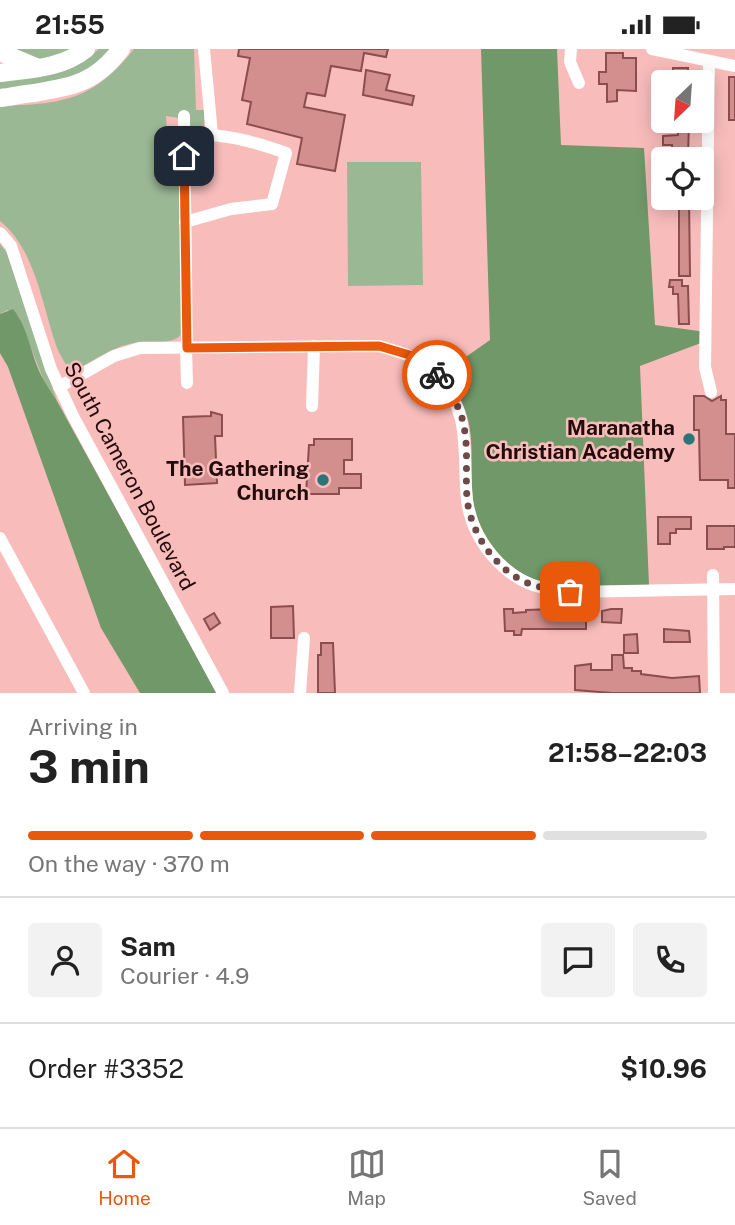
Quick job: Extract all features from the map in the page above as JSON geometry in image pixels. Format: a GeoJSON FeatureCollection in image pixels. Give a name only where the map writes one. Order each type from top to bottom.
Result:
{"type":"FeatureCollection","features":[{"type":"Feature","properties":{"kind":"highway"},"geometry":{"type":"LineString","coordinates":[[0,73],[65,62],[86,49]]}},
{"type":"Feature","properties":{"kind":"highway"},"geometry":{"type":"LineString","coordinates":[[1,98],[79,84],[98,73],[121,49]]}},
{"type":"Feature","properties":{"kind":"highway"},"geometry":{"type":"LineString","coordinates":[[0,52],[39,68]]}},
{"type":"Feature","properties":{"kind":"street"},"geometry":{"type":"LineString","coordinates":[[204,49],[212,134]]}},
{"type":"Feature","properties":{"kind":"street"},"geometry":{"type":"LineString","coordinates":[[571,49],[570,62],[579,83]]}},
{"type":"Feature","properties":{"kind":"street"},"geometry":{"type":"LineString","coordinates":[[652,49],[735,65]]}},
{"type":"Feature","properties":{"kind":"street"},"geometry":{"type":"LineString","coordinates":[[709,61],[705,367],[711,393]]}},
{"type":"Feature","properties":{"kind":"street"},"geometry":{"type":"LineString","coordinates":[[184,116],[187,383]]}},
{"type":"Feature","properties":{"kind":"street"},"geometry":{"type":"LineString","coordinates":[[184,135],[212,134],[253,142],[286,153],[272,204],[231,209],[185,222]]}},
{"type":"Feature","properties":{"kind":"street","name":"South Cameron Boulevard"},"geometry":{"type":"LineString","coordinates":[[0,233],[11,246],[51,369],[72,416],[223,693]]}},
{"type":"Feature","properties":{"kind":"street"},"geometry":{"type":"LineString","coordinates":[[312,406],[314,346]]}},
{"type":"Feature","properties":{"kind":"street"},"geometry":{"type":"LineString","coordinates":[[59,387],[114,356],[140,348],[379,346],[413,356],[436,373],[453,397],[462,419],[466,440],[467,501],[473,525],[487,550],[505,568],[522,580],[543,588],[570,592],[683,583],[713,589],[735,589]]}},
{"type":"Feature","properties":{"kind":"street"},"geometry":{"type":"LineString","coordinates":[[0,538],[84,693]]}},
{"type":"Feature","properties":{"kind":"street"},"geometry":{"type":"LineString","coordinates":[[713,575],[714,693]]}},
{"type":"Feature","properties":{"kind":"street"},"geometry":{"type":"LineString","coordinates":[[196,644],[208,636]]}},
{"type":"Feature","properties":{"kind":"street"},"geometry":{"type":"LineString","coordinates":[[300,693],[304,638]]}},
{"type":"Feature","properties":{"kind":"green space"},"geometry":{"type":"Polygon","coordinates":[[[3,49],[76,49],[42,62],[3,49]]]}},
{"type":"Feature","properties":{"kind":"green space"},"geometry":{"type":"Polygon","coordinates":[[[99,49],[116,49],[82,77],[0,94],[0,80],[40,76],[64,70],[99,49]]]}},
{"type":"Feature","properties":{"kind":"green space"},"geometry":{"type":"Polygon","coordinates":[[[134,49],[194,49],[196,110],[204,110],[204,125],[202,129],[189,129],[188,111],[180,112],[179,118],[166,116],[167,130],[178,134],[181,143],[182,334],[168,341],[139,342],[122,346],[73,372],[69,371],[57,348],[30,263],[12,233],[0,221],[0,106],[41,104],[75,96],[104,80],[134,49]]]}},
{"type":"Feature","properties":{"kind":"green space"},"geometry":{"type":"Polygon","coordinates":[[[481,49],[557,49],[561,145],[644,148],[655,325],[706,332],[706,341],[640,366],[649,585],[572,587],[533,579],[520,572],[498,553],[476,514],[468,421],[461,400],[443,373],[490,340],[481,49]]]}},
{"type":"Feature","properties":{"kind":"green space"},"geometry":{"type":"Polygon","coordinates":[[[347,162],[421,162],[423,285],[348,286],[347,162]]]}},
{"type":"Feature","properties":{"kind":"green space"},"geometry":{"type":"Polygon","coordinates":[[[0,244],[7,253],[57,401],[44,381],[18,315],[7,310],[0,314],[0,244]]]}},
{"type":"Feature","properties":{"kind":"green space"},"geometry":{"type":"Polygon","coordinates":[[[13,309],[24,329],[41,375],[217,693],[140,693],[101,628],[8,367],[0,353],[0,314],[13,309]]]}},
{"type":"Feature","properties":{"kind":"building"},"geometry":{"type":"Polygon","coordinates":[[[239,49],[388,49],[386,57],[364,53],[361,71],[331,66],[325,96],[307,93],[304,107],[345,115],[335,171],[297,164],[302,138],[247,124],[251,102],[242,100],[250,58],[238,56],[239,49]]]}},
{"type":"Feature","properties":{"kind":"building"},"geometry":{"type":"Polygon","coordinates":[[[606,53],[623,53],[623,58],[636,58],[636,91],[617,90],[617,101],[607,102],[607,84],[599,84],[599,72],[606,72],[606,53]]]}},
{"type":"Feature","properties":{"kind":"building"},"geometry":{"type":"Polygon","coordinates":[[[366,70],[390,75],[386,90],[414,96],[412,105],[363,95],[366,70]]]}},
{"type":"Feature","properties":{"kind":"building"},"geometry":{"type":"Polygon","coordinates":[[[729,77],[735,77],[735,120],[729,120],[729,77]]]}},
{"type":"Feature","properties":{"kind":"building"},"geometry":{"type":"Polygon","coordinates":[[[689,133],[688,147],[663,145],[663,136],[689,133]]]}},
{"type":"Feature","properties":{"kind":"building"},"geometry":{"type":"Polygon","coordinates":[[[679,210],[689,210],[690,276],[679,276],[679,210]]]}},
{"type":"Feature","properties":{"kind":"building"},"geometry":{"type":"Polygon","coordinates":[[[670,280],[682,280],[682,286],[688,286],[689,324],[679,324],[678,294],[673,294],[673,287],[669,287],[670,280]]]}},
{"type":"Feature","properties":{"kind":"building"},"geometry":{"type":"Polygon","coordinates":[[[694,396],[704,396],[712,401],[721,396],[721,400],[726,400],[726,434],[735,434],[735,488],[728,488],[728,480],[700,480],[699,430],[694,430],[694,396]]]}},
{"type":"Feature","properties":{"kind":"building"},"geometry":{"type":"Polygon","coordinates":[[[211,412],[222,415],[222,436],[215,436],[217,483],[185,485],[183,417],[211,416],[211,412]]]}},
{"type":"Feature","properties":{"kind":"building","name":"The Gathering Church"},"geometry":{"type":"Polygon","coordinates":[[[314,439],[352,439],[352,460],[344,460],[344,474],[361,474],[361,488],[339,488],[339,494],[306,494],[309,445],[314,445],[314,439]]]}},
{"type":"Feature","properties":{"kind":"building"},"geometry":{"type":"Polygon","coordinates":[[[658,517],[691,517],[691,529],[676,529],[676,533],[670,533],[670,544],[658,544],[658,517]]]}},
{"type":"Feature","properties":{"kind":"building"},"geometry":{"type":"Polygon","coordinates":[[[707,526],[735,526],[735,547],[707,549],[707,526]]]}},
{"type":"Feature","properties":{"kind":"building"},"geometry":{"type":"Polygon","coordinates":[[[293,606],[294,638],[271,638],[271,607],[293,606]]]}},
{"type":"Feature","properties":{"kind":"building"},"geometry":{"type":"Polygon","coordinates":[[[504,609],[513,609],[513,613],[526,610],[579,609],[586,611],[586,629],[522,629],[521,635],[514,635],[514,631],[505,631],[504,609]]]}},
{"type":"Feature","properties":{"kind":"building"},"geometry":{"type":"Polygon","coordinates":[[[622,609],[621,623],[602,622],[602,611],[622,609]]]}},
{"type":"Feature","properties":{"kind":"building"},"geometry":{"type":"Polygon","coordinates":[[[214,613],[220,623],[210,630],[204,619],[214,613]]]}},
{"type":"Feature","properties":{"kind":"building"},"geometry":{"type":"Polygon","coordinates":[[[664,629],[689,631],[690,642],[664,642],[664,629]]]}},
{"type":"Feature","properties":{"kind":"building"},"geometry":{"type":"Polygon","coordinates":[[[637,634],[638,653],[624,653],[624,635],[637,634]]]}},
{"type":"Feature","properties":{"kind":"building"},"geometry":{"type":"Polygon","coordinates":[[[321,643],[333,643],[335,693],[318,693],[318,655],[321,655],[321,643]]]}},
{"type":"Feature","properties":{"kind":"building"},"geometry":{"type":"Polygon","coordinates":[[[612,655],[623,655],[624,668],[641,671],[641,674],[672,678],[699,676],[700,693],[612,693],[575,690],[575,666],[591,664],[591,670],[612,670],[612,655]]]}},
{"type":"Feature","properties":{"kind":"way so far"},"geometry":{"type":"LineString","coordinates":[[437,375],[453,397],[462,419],[466,440],[467,501],[473,525],[487,550],[522,580],[543,588],[570,592]]}},
{"type":"Feature","properties":{"kind":"place","name":"Maranatha Christian Academy"},"geometry":{"type":"Point","coordinates":[689,439]}},
{"type":"Feature","properties":{"kind":"place","name":"The Gathering Church"},"geometry":{"type":"Point","coordinates":[323,480]}},
{"type":"Feature","properties":{"kind":"route"},"geometry":{"type":"LineString","coordinates":[[184,156],[187,348],[379,346],[413,356],[437,375]]}}]}
